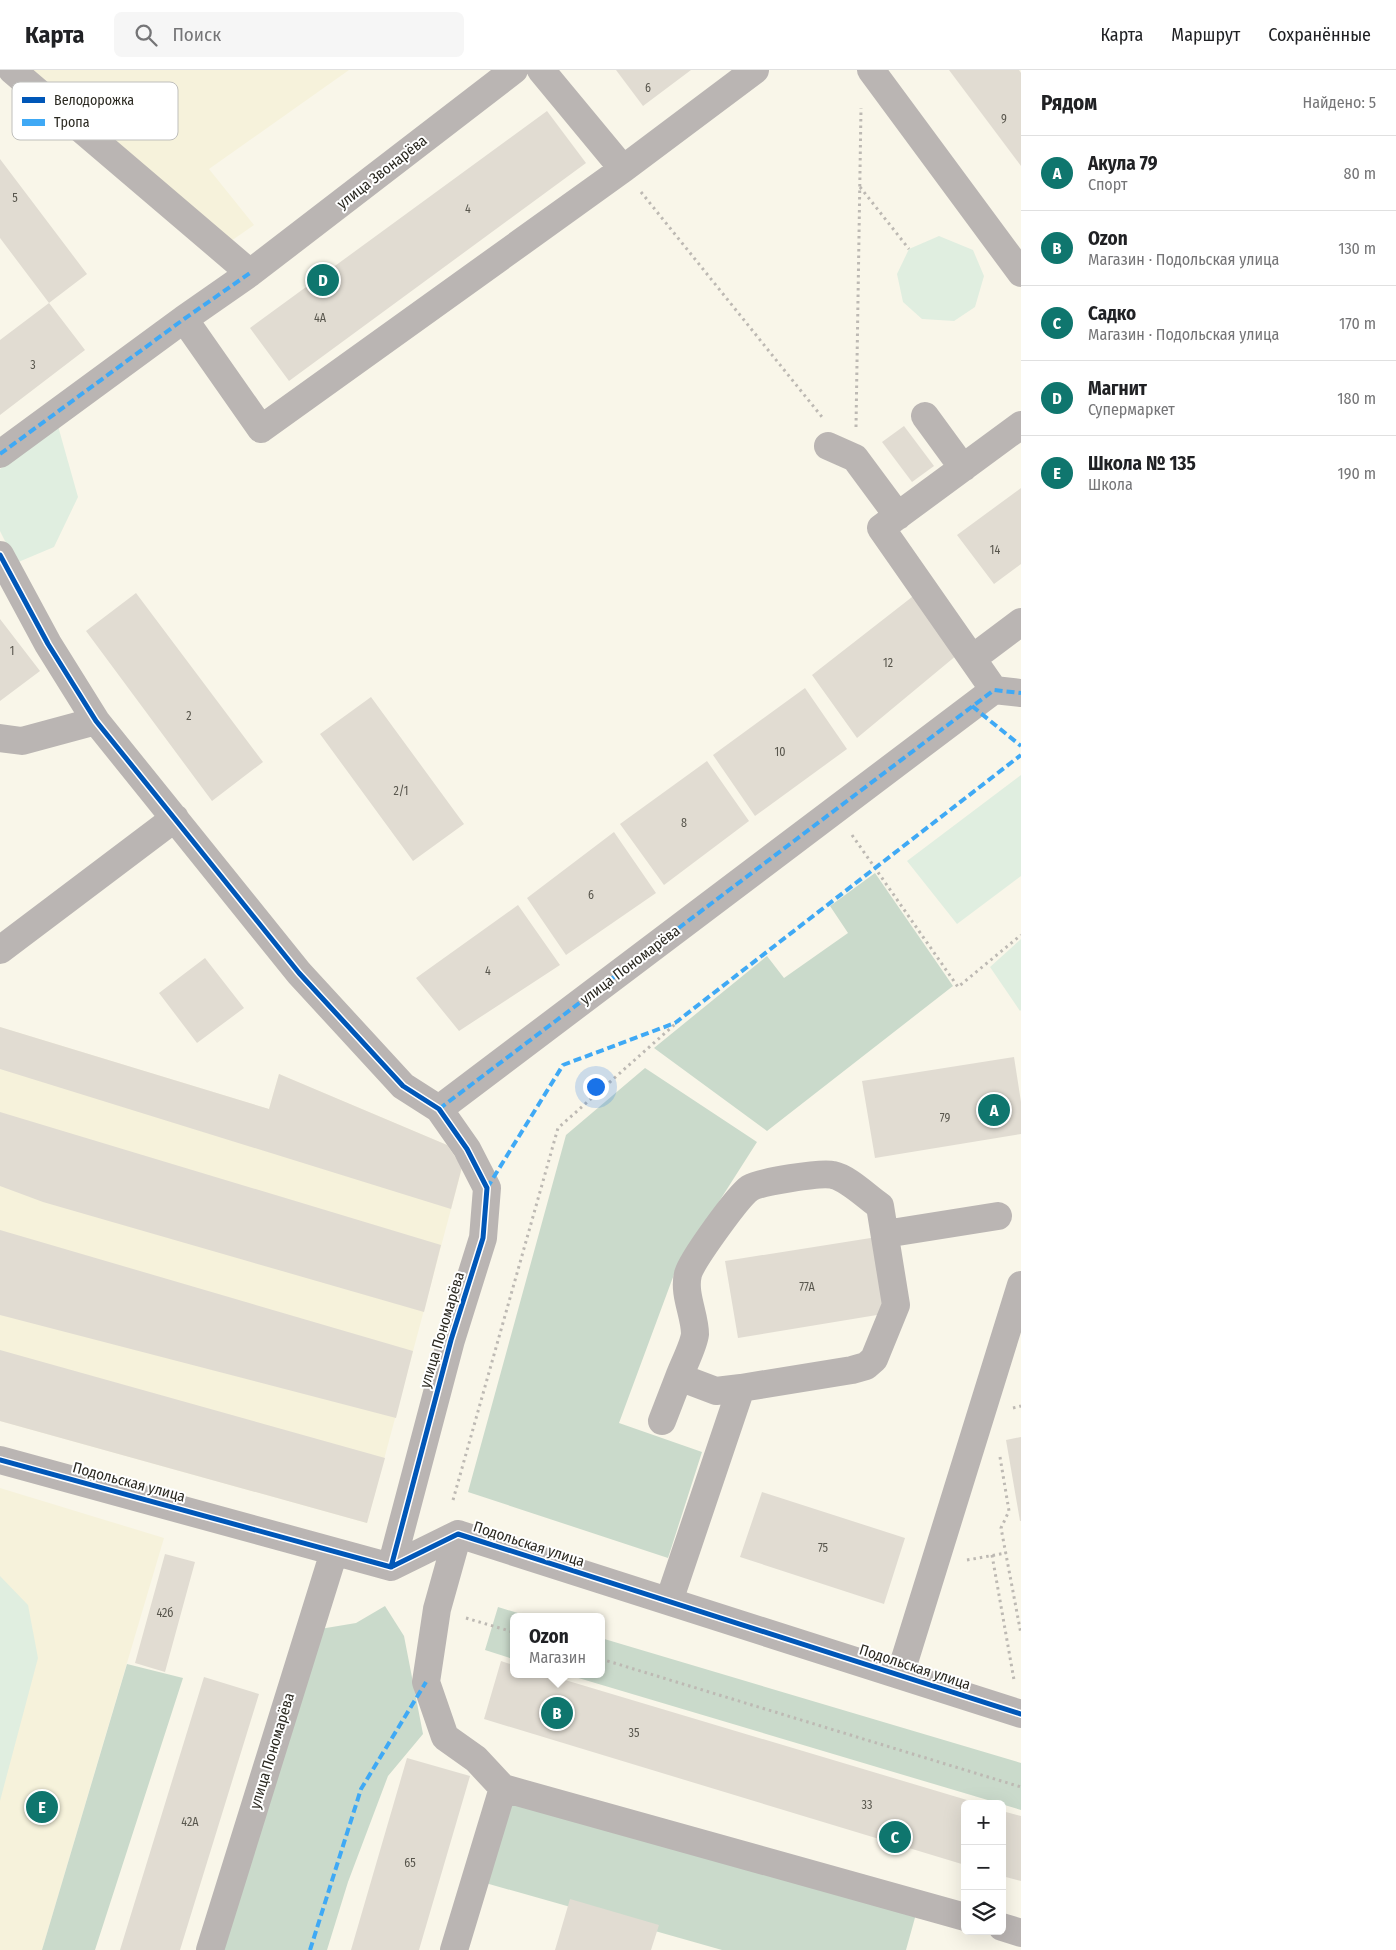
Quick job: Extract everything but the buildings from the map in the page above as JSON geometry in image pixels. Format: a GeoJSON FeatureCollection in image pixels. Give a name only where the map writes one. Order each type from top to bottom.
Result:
{"type":"FeatureCollection","features":[{"type":"Feature","properties":{"kind":"street"},"geometry":{"type":"LineString","coordinates":[[12,70],[26,82]]}},
{"type":"Feature","properties":{"kind":"street","name":"улица Звонарёва"},"geometry":{"type":"LineString","coordinates":[[0,454],[184,319],[250,274],[514,70]]}},
{"type":"Feature","properties":{"kind":"street"},"geometry":{"type":"LineString","coordinates":[[541,70],[623,169]]}},
{"type":"Feature","properties":{"kind":"street"},"geometry":{"type":"LineString","coordinates":[[184,319],[261,429],[623,169],[755,70]]}},
{"type":"Feature","properties":{"kind":"street"},"geometry":{"type":"LineString","coordinates":[[871,70],[1021,273]]}},
{"type":"Feature","properties":{"kind":"street"},"geometry":{"type":"LineString","coordinates":[[94,140],[250,274]]}},
{"type":"Feature","properties":{"kind":"street"},"geometry":{"type":"LineString","coordinates":[[925,416],[963,468]]}},
{"type":"Feature","properties":{"kind":"street"},"geometry":{"type":"LineString","coordinates":[[1021,425],[882,528],[994,690],[1021,693]]}},
{"type":"Feature","properties":{"kind":"street"},"geometry":{"type":"LineString","coordinates":[[826,433],[855,458],[898,516]]}},
{"type":"Feature","properties":{"kind":"street"},"geometry":{"type":"LineString","coordinates":[[0,555],[48,644],[96,721],[299,973],[403,1086],[439,1109]]}},
{"type":"Feature","properties":{"kind":"street"},"geometry":{"type":"LineString","coordinates":[[973,658],[1021,622]]}},
{"type":"Feature","properties":{"kind":"street","name":"улица Пономарёва"},"geometry":{"type":"LineString","coordinates":[[391,1567],[451,1340],[483,1238],[487,1188],[467,1149],[439,1109],[994,690]]}},
{"type":"Feature","properties":{"kind":"street"},"geometry":{"type":"LineString","coordinates":[[0,738],[22,741],[96,721]]}},
{"type":"Feature","properties":{"kind":"street"},"geometry":{"type":"LineString","coordinates":[[0,950],[175,818]]}},
{"type":"Feature","properties":{"kind":"street"},"geometry":{"type":"LineString","coordinates":[[662,1421],[679,1377],[695,1336],[687,1288],[688,1274],[694,1261],[740,1197],[751,1187],[767,1182],[832,1174],[843,1179],[880,1206],[896,1305],[874,1359],[866,1366],[852,1370],[716,1391],[679,1377]]}},
{"type":"Feature","properties":{"kind":"street"},"geometry":{"type":"LineString","coordinates":[[885,1234],[998,1216]]}},
{"type":"Feature","properties":{"kind":"street"},"geometry":{"type":"LineString","coordinates":[[900,1675],[1021,1285]]}},
{"type":"Feature","properties":{"kind":"street"},"geometry":{"type":"LineString","coordinates":[[669,1601],[741,1388]]}},
{"type":"Feature","properties":{"kind":"street","name":"Подольская улица"},"geometry":{"type":"LineString","coordinates":[[0,1460],[391,1567],[458,1534],[1021,1714]]}},
{"type":"Feature","properties":{"kind":"street"},"geometry":{"type":"LineString","coordinates":[[458,1534],[437,1609],[426,1682],[445,1737],[476,1759],[503,1788],[961,1916]]}},
{"type":"Feature","properties":{"kind":"street","name":"улица Пономарёва"},"geometry":{"type":"LineString","coordinates":[[210,1950],[334,1552]]}},
{"type":"Feature","properties":{"kind":"street"},"geometry":{"type":"LineString","coordinates":[[454,1950],[503,1788]]}},
{"type":"Feature","properties":{"kind":"street"},"geometry":{"type":"LineString","coordinates":[[1006,1928],[1021,1933]]}},
{"type":"Feature","properties":{"kind":"path"},"geometry":{"type":"LineString","coordinates":[[855,458],[861,99]]}},
{"type":"Feature","properties":{"kind":"path"},"geometry":{"type":"LineString","coordinates":[[623,169],[826,433]]}},
{"type":"Feature","properties":{"kind":"path"},"geometry":{"type":"LineString","coordinates":[[860,186],[909,249]]}},
{"type":"Feature","properties":{"kind":"path"},"geometry":{"type":"LineString","coordinates":[[834,811],[876,867],[958,987],[1021,935]]}},
{"type":"Feature","properties":{"kind":"path"},"geometry":{"type":"LineString","coordinates":[[453,1500],[558,1128],[682,1018]]}},
{"type":"Feature","properties":{"kind":"path"},"geometry":{"type":"LineString","coordinates":[[999,1450],[1010,1511],[1001,1528],[1021,1634]]}},
{"type":"Feature","properties":{"kind":"path"},"geometry":{"type":"LineString","coordinates":[[961,1561],[1006,1553]]}},
{"type":"Feature","properties":{"kind":"path"},"geometry":{"type":"LineString","coordinates":[[992,1555],[1015,1683]]}},
{"type":"Feature","properties":{"kind":"path"},"geometry":{"type":"LineString","coordinates":[[437,1609],[510,1631]]}},
{"type":"Feature","properties":{"kind":"path"},"geometry":{"type":"LineString","coordinates":[[605,1660],[1021,1787]]}},
{"type":"Feature","properties":{"kind":"shaded area"},"geometry":{"type":"Polygon","coordinates":[[[30,70],[349,70],[209,169],[254,225],[231,241],[112,140],[178,140],[178,82],[44,82],[30,70]]]}},
{"type":"Feature","properties":{"kind":"shaded area"},"geometry":{"type":"Polygon","coordinates":[[[0,1027],[269,1109],[279,1074],[447,1145],[462,1168],[367,1523],[0,1421],[0,1027]]]}},
{"type":"Feature","properties":{"kind":"shaded area"},"geometry":{"type":"Polygon","coordinates":[[[0,1488],[164,1538],[42,1950],[0,1950],[0,1488]]]}},
{"type":"Feature","properties":{"kind":"green space"},"geometry":{"type":"Polygon","coordinates":[[[939,236],[973,250],[984,276],[975,307],[954,321],[922,319],[903,302],[897,274],[909,249],[939,236]]]}},
{"type":"Feature","properties":{"kind":"green space"},"geometry":{"type":"Polygon","coordinates":[[[58,426],[78,497],[54,547],[16,563],[0,531],[0,469],[58,426]]]}},
{"type":"Feature","properties":{"kind":"green space"},"geometry":{"type":"Polygon","coordinates":[[[1021,775],[1021,876],[957,924],[907,861],[1021,775]]]}},
{"type":"Feature","properties":{"kind":"green space"},"geometry":{"type":"Polygon","coordinates":[[[875,873],[953,986],[767,1131],[654,1048],[767,956],[784,978],[848,933],[830,906],[875,873]]]}},
{"type":"Feature","properties":{"kind":"green space"},"geometry":{"type":"Polygon","coordinates":[[[1021,939],[1021,1010],[1020,1011],[990,967],[1021,939]]]}},
{"type":"Feature","properties":{"kind":"green space"},"geometry":{"type":"Polygon","coordinates":[[[645,1068],[757,1142],[676,1269],[619,1423],[702,1452],[668,1558],[468,1492],[566,1135],[645,1068]]]}},
{"type":"Feature","properties":{"kind":"green space"},"geometry":{"type":"Polygon","coordinates":[[[0,1576],[28,1605],[38,1658],[0,1801],[0,1576]]]}},
{"type":"Feature","properties":{"kind":"green space"},"geometry":{"type":"Polygon","coordinates":[[[385,1606],[404,1636],[423,1734],[388,1776],[348,1882],[327,1950],[222,1950],[320,1629],[356,1623],[385,1606]]]}},
{"type":"Feature","properties":{"kind":"green space"},"geometry":{"type":"Polygon","coordinates":[[[498,1607],[518,1613],[510,1613],[510,1658],[485,1650],[498,1607]]]}},
{"type":"Feature","properties":{"kind":"green space"},"geometry":{"type":"Polygon","coordinates":[[[605,1639],[1021,1763],[1021,1810],[1006,1806],[1006,1800],[987,1800],[578,1678],[605,1678],[605,1639]]]}},
{"type":"Feature","properties":{"kind":"green space"},"geometry":{"type":"Polygon","coordinates":[[[127,1664],[183,1678],[95,1950],[42,1950],[127,1664]]]}},
{"type":"Feature","properties":{"kind":"green space"},"geometry":{"type":"Polygon","coordinates":[[[500,1797],[916,1914],[906,1950],[722,1950],[475,1880],[500,1797]]]}},
{"type":"Feature","properties":{"kind":"marked path"},"geometry":{"type":"LineString","coordinates":[[0,454],[250,273]]}},
{"type":"Feature","properties":{"kind":"marked path"},"geometry":{"type":"LineString","coordinates":[[439,1109],[994,690],[1021,693]]}},
{"type":"Feature","properties":{"kind":"marked path"},"geometry":{"type":"LineString","coordinates":[[972,706],[1021,746]]}},
{"type":"Feature","properties":{"kind":"marked path"},"geometry":{"type":"LineString","coordinates":[[487,1188],[563,1065],[675,1023],[1021,755]]}},
{"type":"Feature","properties":{"kind":"marked path"},"geometry":{"type":"LineString","coordinates":[[310,1950],[361,1789],[426,1682]]}},
{"type":"Feature","properties":{"kind":"cycle path"},"geometry":{"type":"LineString","coordinates":[[0,555],[48,644],[96,721],[299,973],[403,1086],[439,1109],[467,1149],[487,1188],[483,1238],[451,1340],[391,1567]]}},
{"type":"Feature","properties":{"kind":"cycle path"},"geometry":{"type":"LineString","coordinates":[[0,1460],[391,1567],[458,1534],[1021,1714]]}},
{"type":"Feature","properties":{"kind":"place","name":"Магнит"},"geometry":{"type":"Point","coordinates":[323,280]}},
{"type":"Feature","properties":{"kind":"place","name":"Акула 79"},"geometry":{"type":"Point","coordinates":[994,1110]}},
{"type":"Feature","properties":{"kind":"place","name":"Ozon"},"geometry":{"type":"Point","coordinates":[557,1713]}},
{"type":"Feature","properties":{"kind":"place","name":"Школа № 135"},"geometry":{"type":"Point","coordinates":[42,1807]}},
{"type":"Feature","properties":{"kind":"place","name":"Садко"},"geometry":{"type":"Point","coordinates":[895,1837]}}]}
